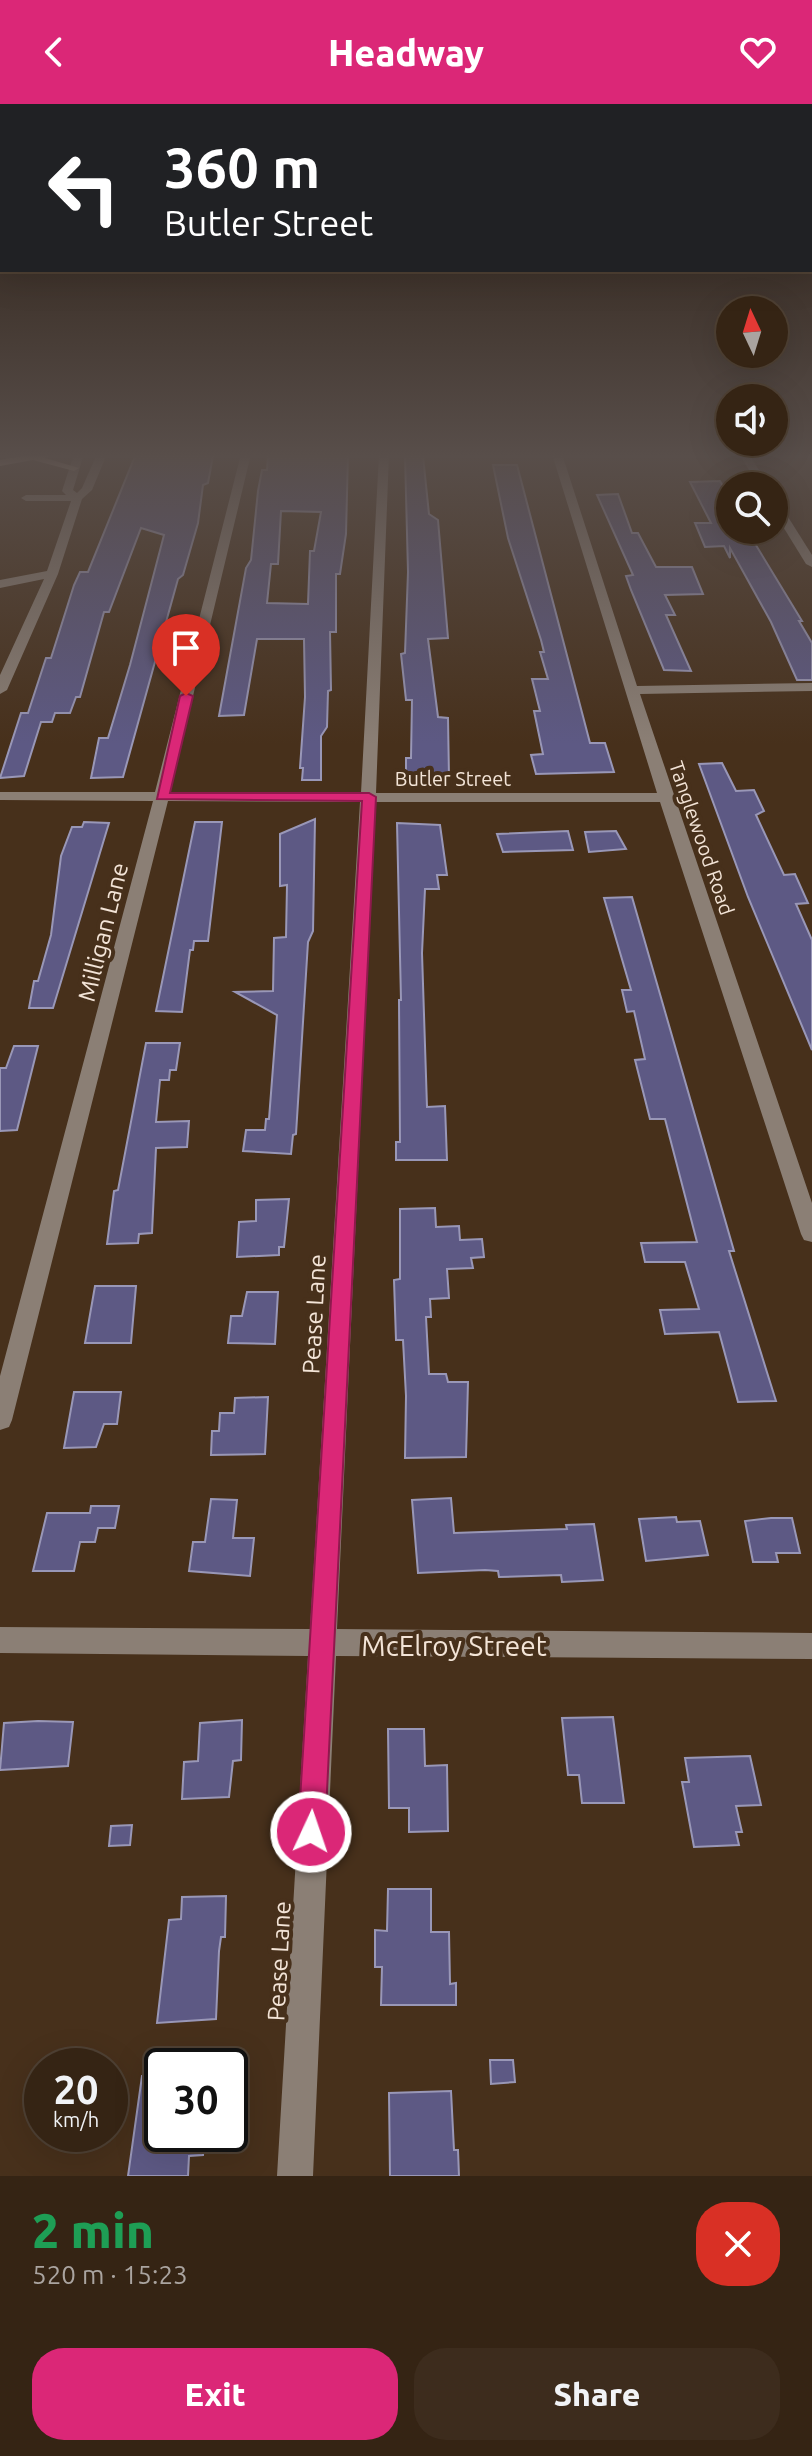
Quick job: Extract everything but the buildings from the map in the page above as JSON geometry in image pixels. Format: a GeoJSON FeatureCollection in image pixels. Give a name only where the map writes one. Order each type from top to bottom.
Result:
{"type":"FeatureCollection","features":[{"type":"Feature","properties":{"kind":"street"},"geometry":{"type":"LineString","coordinates":[[0,690],[60,551]]}},
{"type":"Feature","properties":{"kind":"street","name":"Milligan Lane"},"geometry":{"type":"LineString","coordinates":[[0,1420],[162,797],[222,551]]}},
{"type":"Feature","properties":{"kind":"street","name":"Pease Lane"},"geometry":{"type":"LineString","coordinates":[[295,2176],[320,1644],[369,797],[380,551]]}},
{"type":"Feature","properties":{"kind":"street","name":"Tanglewood Road"},"geometry":{"type":"LineString","coordinates":[[587,551],[666,798],[812,1234]]}},
{"type":"Feature","properties":{"kind":"street"},"geometry":{"type":"LineString","coordinates":[[0,584],[52,574]]}},
{"type":"Feature","properties":{"kind":"street"},"geometry":{"type":"LineString","coordinates":[[631,690],[812,687]]}},
{"type":"Feature","properties":{"kind":"street","name":"Butler Street"},"geometry":{"type":"LineString","coordinates":[[0,796],[666,798]]}},
{"type":"Feature","properties":{"kind":"street","name":"McElroy Street"},"geometry":{"type":"LineString","coordinates":[[0,1640],[812,1646]]}},
{"type":"Feature","properties":{"kind":"route"},"geometry":{"type":"LineString","coordinates":[[186,696],[162,797],[369,797],[311,1832]]}}]}
